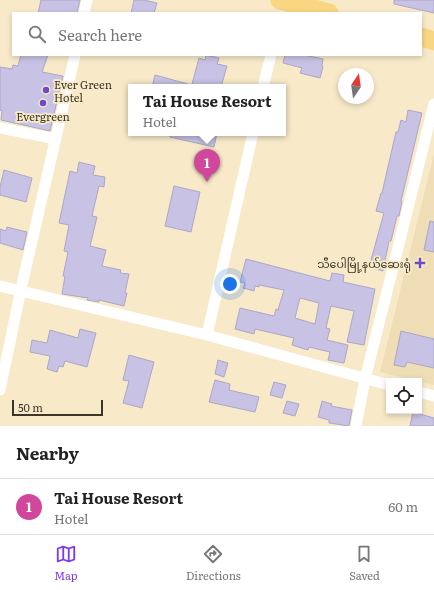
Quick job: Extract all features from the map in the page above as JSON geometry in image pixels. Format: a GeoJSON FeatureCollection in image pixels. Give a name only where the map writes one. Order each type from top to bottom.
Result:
{"type":"FeatureCollection","features":[{"type":"Feature","properties":{"kind":"highway"},"geometry":{"type":"LineString","coordinates":[[282,3],[324,12]]}},
{"type":"Feature","properties":{"kind":"highway"},"geometry":{"type":"LineString","coordinates":[[422,37],[434,41]]}},
{"type":"Feature","properties":{"kind":"street"},"geometry":{"type":"LineString","coordinates":[[84,12],[87,0]]}},
{"type":"Feature","properties":{"kind":"street"},"geometry":{"type":"LineString","coordinates":[[0,390],[21,290],[75,56]]}},
{"type":"Feature","properties":{"kind":"street"},"geometry":{"type":"LineString","coordinates":[[264,84],[271,56]]}},
{"type":"Feature","properties":{"kind":"street"},"geometry":{"type":"LineString","coordinates":[[356,426],[365,379],[434,104]]}},
{"type":"Feature","properties":{"kind":"street"},"geometry":{"type":"LineString","coordinates":[[0,128],[56,139]]}},
{"type":"Feature","properties":{"kind":"street"},"geometry":{"type":"LineString","coordinates":[[207,334],[252,136]]}},
{"type":"Feature","properties":{"kind":"street"},"geometry":{"type":"LineString","coordinates":[[0,286],[207,334],[386,384]]}},
{"type":"Feature","properties":{"kind":"street"},"geometry":{"type":"LineString","coordinates":[[422,393],[434,396]]}},
{"type":"Feature","properties":{"kind":"shaded area","name":"သီပေါမြို့နယ်ဆေးရုံ"},"geometry":{"type":"Polygon","coordinates":[[[434,154],[434,385],[422,382],[422,378],[405,378],[380,372],[434,154]]]}},
{"type":"Feature","properties":{"kind":"building"},"geometry":{"type":"Polygon","coordinates":[[[41,0],[80,0],[77,12],[38,12],[41,0]]]}},
{"type":"Feature","properties":{"kind":"building"},"geometry":{"type":"Polygon","coordinates":[[[134,0],[144,0],[157,3],[154,12],[131,12],[134,0]]]}},
{"type":"Feature","properties":{"kind":"building"},"geometry":{"type":"Polygon","coordinates":[[[394,0],[434,0],[434,13],[394,4],[394,0]]]}},
{"type":"Feature","properties":{"kind":"building"},"geometry":{"type":"Polygon","coordinates":[[[21,56],[48,56],[42,72],[63,76],[50,131],[1,120],[0,67],[12,69],[13,65],[18,66],[21,56]]]}},
{"type":"Feature","properties":{"kind":"building"},"geometry":{"type":"Polygon","coordinates":[[[206,56],[219,58],[217,64],[227,66],[222,84],[192,84],[199,58],[205,60],[206,56]]]}},
{"type":"Feature","properties":{"kind":"building"},"geometry":{"type":"Polygon","coordinates":[[[285,56],[309,56],[323,59],[323,67],[320,78],[300,73],[302,68],[283,63],[285,56]]]}},
{"type":"Feature","properties":{"kind":"building"},"geometry":{"type":"Polygon","coordinates":[[[155,75],[188,84],[153,84],[155,75]]]}},
{"type":"Feature","properties":{"kind":"building"},"geometry":{"type":"Polygon","coordinates":[[[408,110],[422,113],[401,201],[399,216],[397,216],[391,241],[389,241],[383,271],[369,267],[384,213],[376,211],[382,193],[396,132],[398,132],[401,120],[406,122],[408,110]]]}},
{"type":"Feature","properties":{"kind":"building"},"geometry":{"type":"Polygon","coordinates":[[[170,136],[216,136],[214,147],[170,136]]]}},
{"type":"Feature","properties":{"kind":"building"},"geometry":{"type":"Polygon","coordinates":[[[79,162],[95,166],[93,175],[105,177],[104,187],[99,186],[92,216],[97,217],[90,246],[106,250],[102,266],[121,270],[120,273],[129,274],[124,306],[62,294],[65,276],[63,276],[68,252],[64,251],[69,225],[59,223],[70,171],[77,173],[79,162]]]}},
{"type":"Feature","properties":{"kind":"building"},"geometry":{"type":"Polygon","coordinates":[[[4,170],[32,178],[26,202],[0,195],[0,187],[4,170]]]}},
{"type":"Feature","properties":{"kind":"building"},"geometry":{"type":"Polygon","coordinates":[[[174,186],[200,192],[191,232],[165,226],[174,186]]]}},
{"type":"Feature","properties":{"kind":"building"},"geometry":{"type":"Polygon","coordinates":[[[430,221],[434,222],[434,252],[424,250],[430,221]]]}},
{"type":"Feature","properties":{"kind":"building"},"geometry":{"type":"Polygon","coordinates":[[[7,227],[27,232],[23,250],[0,243],[0,229],[6,231],[7,227]]]}},
{"type":"Feature","properties":{"kind":"building"},"geometry":{"type":"Polygon","coordinates":[[[246,259],[330,281],[332,273],[344,275],[343,282],[375,289],[364,345],[347,342],[354,311],[331,306],[326,328],[330,329],[327,340],[348,345],[344,363],[328,360],[330,352],[309,347],[308,350],[292,345],[294,338],[255,329],[254,334],[235,329],[240,308],[274,316],[276,309],[278,310],[284,290],[259,285],[259,287],[255,286],[254,291],[243,288],[245,283],[240,282],[246,259]],[[300,298],[295,318],[315,324],[319,303],[300,298]]]}},
{"type":"Feature","properties":{"kind":"building"},"geometry":{"type":"Polygon","coordinates":[[[80,329],[96,333],[87,367],[65,361],[63,367],[59,366],[57,372],[47,369],[50,356],[30,352],[32,340],[47,343],[50,330],[78,338],[80,329]]]}},
{"type":"Feature","properties":{"kind":"building"},"geometry":{"type":"Polygon","coordinates":[[[401,331],[434,339],[434,368],[407,362],[405,367],[394,365],[401,331]]]}},
{"type":"Feature","properties":{"kind":"building"},"geometry":{"type":"Polygon","coordinates":[[[129,355],[154,362],[142,408],[123,403],[129,381],[123,380],[129,355]]]}},
{"type":"Feature","properties":{"kind":"building"},"geometry":{"type":"Polygon","coordinates":[[[218,360],[228,363],[224,377],[215,374],[218,360]]]}},
{"type":"Feature","properties":{"kind":"building"},"geometry":{"type":"Polygon","coordinates":[[[215,380],[230,384],[229,390],[259,397],[255,412],[209,402],[215,380]]]}},
{"type":"Feature","properties":{"kind":"building"},"geometry":{"type":"Polygon","coordinates":[[[274,382],[286,385],[282,398],[270,395],[274,382]]]}},
{"type":"Feature","properties":{"kind":"building"},"geometry":{"type":"Polygon","coordinates":[[[287,401],[299,404],[295,416],[283,413],[287,401]]]}},
{"type":"Feature","properties":{"kind":"building"},"geometry":{"type":"Polygon","coordinates":[[[322,401],[332,404],[331,406],[352,410],[349,426],[329,423],[329,420],[318,417],[322,401]]]}},
{"type":"Feature","properties":{"kind":"building"},"geometry":{"type":"Polygon","coordinates":[[[413,414],[420,414],[434,418],[434,426],[410,426],[413,414]]]}},
{"type":"Feature","properties":{"kind":"place","name":"Ever Green Hotel"},"geometry":{"type":"Point","coordinates":[46,90]}},
{"type":"Feature","properties":{"kind":"place","name":"Evergreen"},"geometry":{"type":"Point","coordinates":[43,103]}},
{"type":"Feature","properties":{"kind":"place","name":"Tai House Resort"},"geometry":{"type":"Point","coordinates":[207,182]}},
{"type":"Feature","properties":{"kind":"place","name":"သီပေါမြို့နယ်ဆေးရုံ"},"geometry":{"type":"Point","coordinates":[420,263]}}]}
